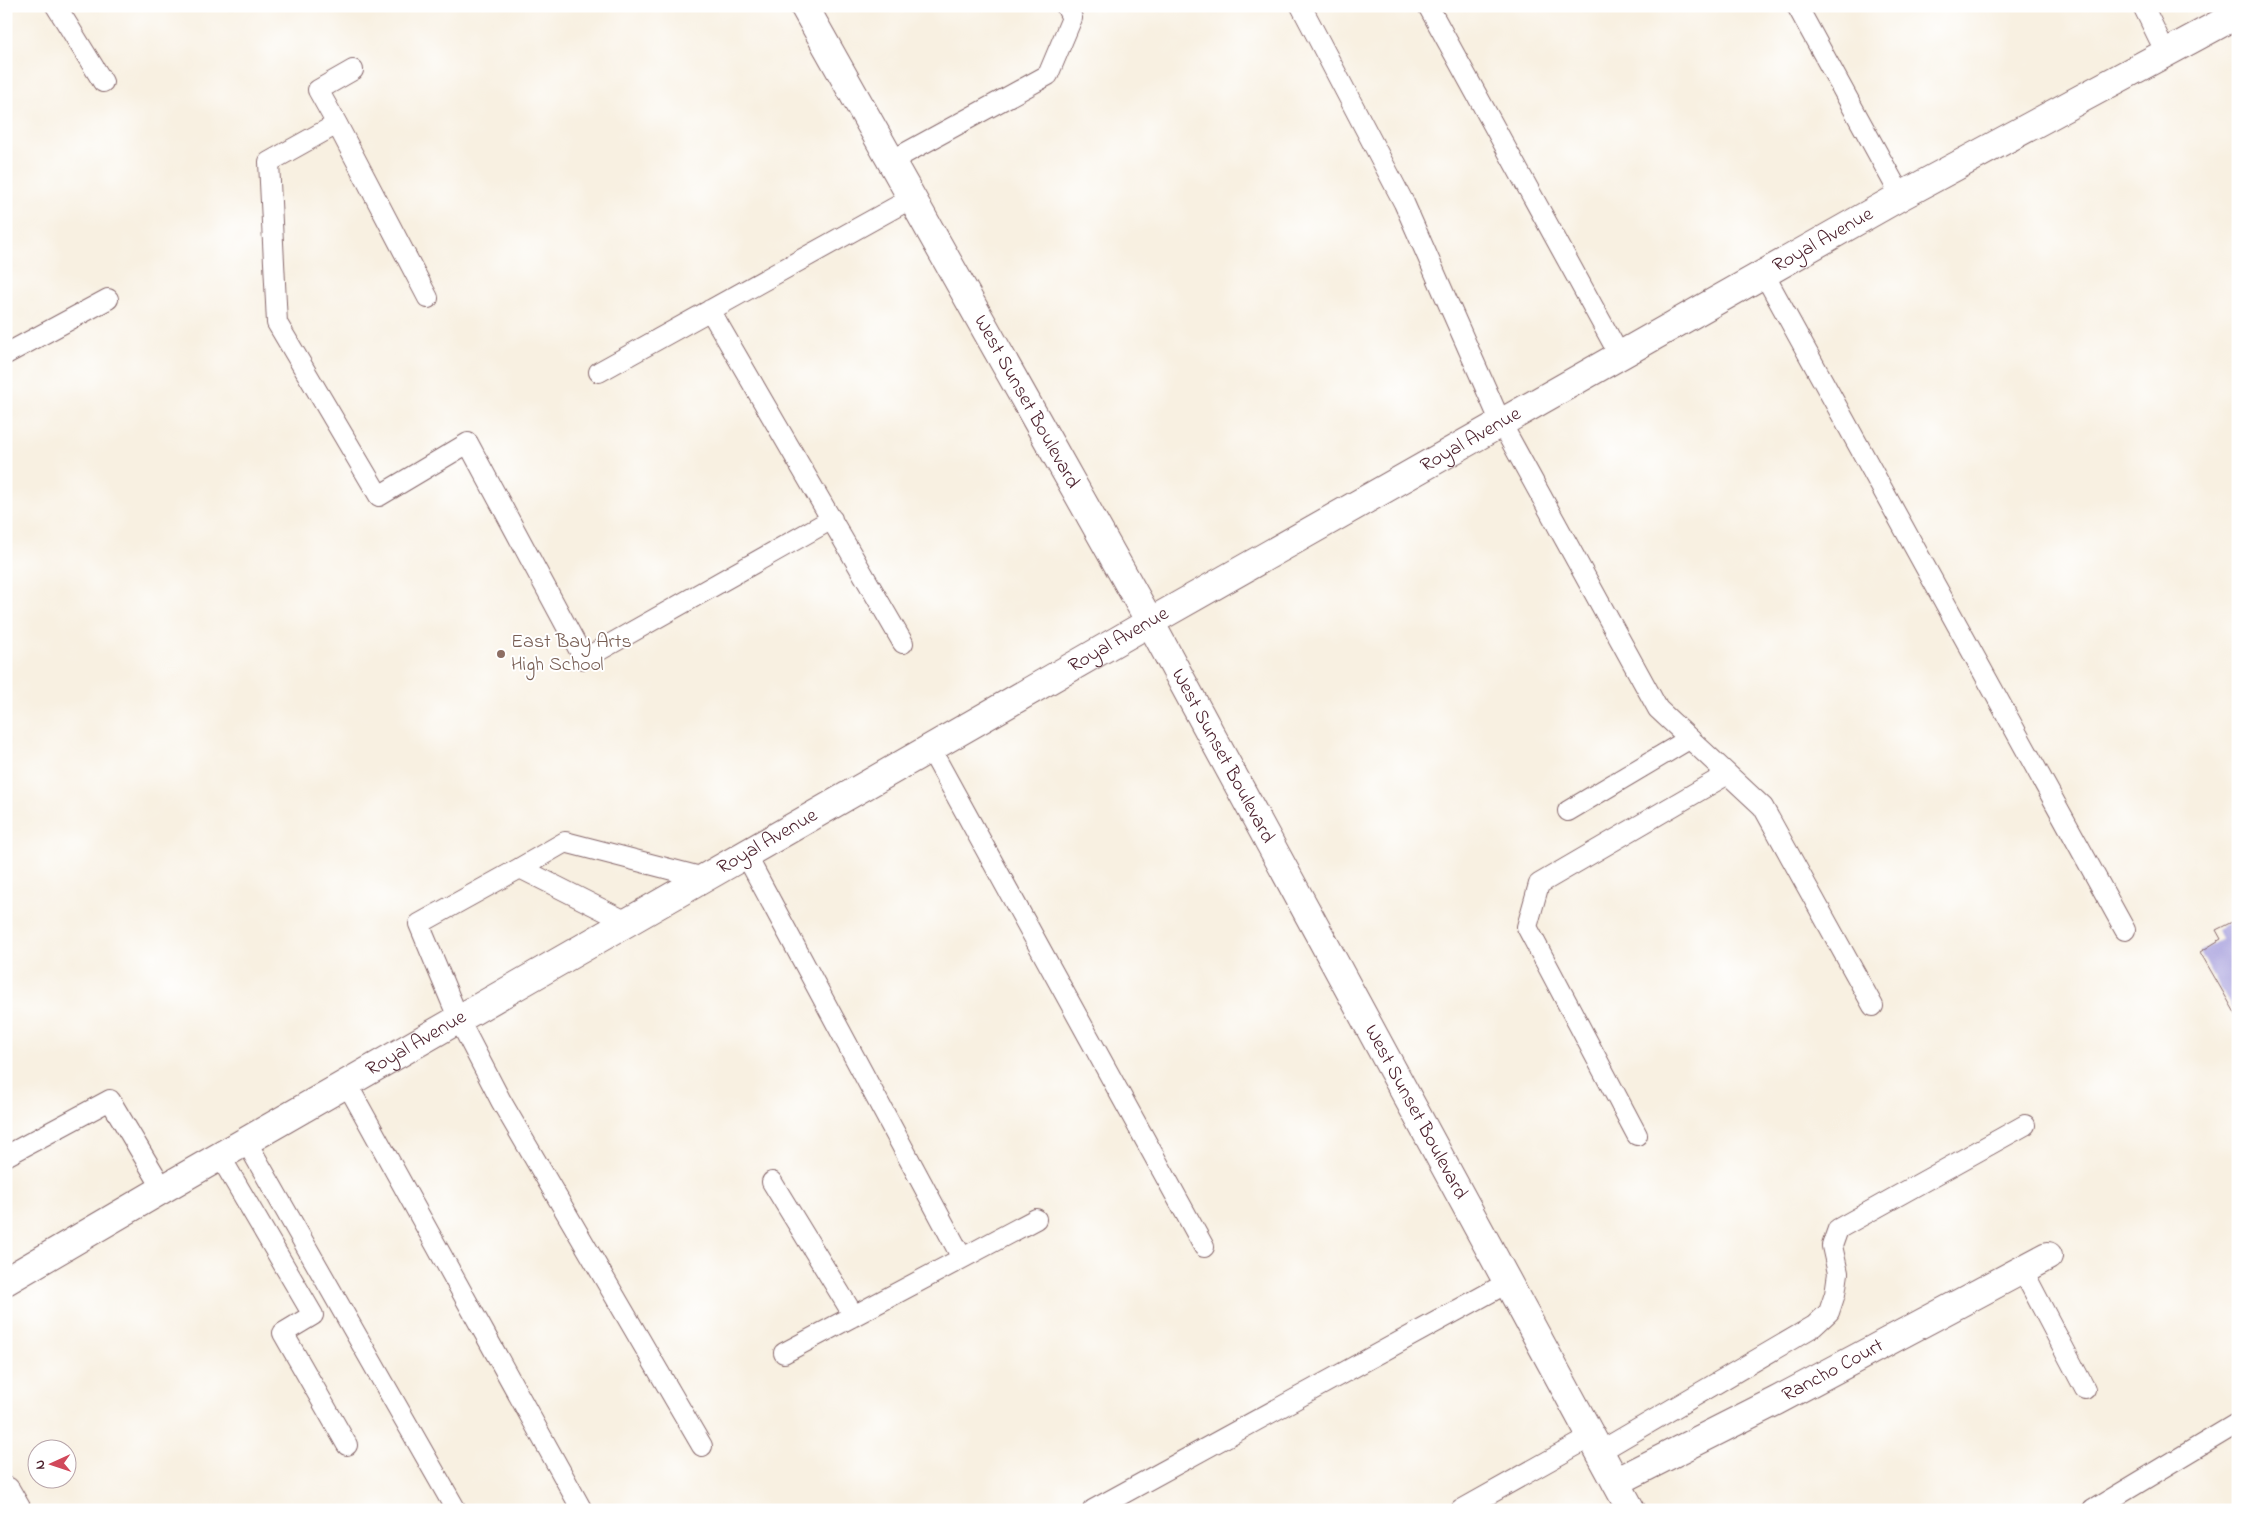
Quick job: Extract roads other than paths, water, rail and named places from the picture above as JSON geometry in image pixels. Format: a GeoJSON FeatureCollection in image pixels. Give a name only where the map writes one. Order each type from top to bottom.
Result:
{"type":"FeatureCollection","features":[{"type":"Feature","properties":{"kind":"street","name":"West Sunset Boulevard"},"geometry":{"type":"LineString","coordinates":[[804,6],[1150,622],[1631,1510]]}},
{"type":"Feature","properties":{"kind":"street","name":"Royal Avenue"},"geometry":{"type":"LineString","coordinates":[[6,1281],[163,1188],[459,1020],[1150,622],[1901,196],[2238,14]]}},
{"type":"Feature","properties":{"kind":"street","name":"Rancho Court"},"geometry":{"type":"LineString","coordinates":[[1616,1482],[1776,1401],[2048,1256]]}},
{"type":"Feature","properties":{"kind":"street"},"geometry":{"type":"LineString","coordinates":[[6,1491],[17,1510]]}},
{"type":"Feature","properties":{"kind":"lane"},"geometry":{"type":"LineString","coordinates":[[56,6],[103,82]]}},
{"type":"Feature","properties":{"kind":"lane"},"geometry":{"type":"LineString","coordinates":[[891,161],[1048,75],[1072,18],[1066,6]]}},
{"type":"Feature","properties":{"kind":"lane"},"geometry":{"type":"LineString","coordinates":[[1301,6],[1404,203],[1501,423],[1658,709],[1726,775],[1763,807],[1873,1006]]}},
{"type":"Feature","properties":{"kind":"lane"},"geometry":{"type":"LineString","coordinates":[[1428,6],[1620,356]]}},
{"type":"Feature","properties":{"kind":"lane"},"geometry":{"type":"LineString","coordinates":[[1797,6],[1901,196]]}},
{"type":"Feature","properties":{"kind":"lane"},"geometry":{"type":"LineString","coordinates":[[2143,6],[2166,53]]}},
{"type":"Feature","properties":{"kind":"lane"},"geometry":{"type":"LineString","coordinates":[[353,70],[318,90],[428,298]]}},
{"type":"Feature","properties":{"kind":"lane"},"geometry":{"type":"LineString","coordinates":[[337,124],[269,162],[277,322],[379,496],[468,443],[584,659],[832,519]]}},
{"type":"Feature","properties":{"kind":"lane"},"geometry":{"type":"LineString","coordinates":[[599,372],[912,198]]}},
{"type":"Feature","properties":{"kind":"lane"},"geometry":{"type":"LineString","coordinates":[[1764,274],[2125,930]]}},
{"type":"Feature","properties":{"kind":"lane"},"geometry":{"type":"LineString","coordinates":[[6,354],[108,299]]}},
{"type":"Feature","properties":{"kind":"lane"},"geometry":{"type":"LineString","coordinates":[[710,310],[903,643]]}},
{"type":"Feature","properties":{"kind":"lane"},"geometry":{"type":"LineString","coordinates":[[1568,811],[1690,739]]}},
{"type":"Feature","properties":{"kind":"lane"},"geometry":{"type":"LineString","coordinates":[[930,748],[1204,1247]]}},
{"type":"Feature","properties":{"kind":"lane"},"geometry":{"type":"LineString","coordinates":[[1637,1135],[1527,926],[1538,884],[1726,775]]}},
{"type":"Feature","properties":{"kind":"lane"},"geometry":{"type":"LineString","coordinates":[[702,1446],[502,1101],[459,1020],[419,924],[565,842],[704,878]]}},
{"type":"Feature","properties":{"kind":"lane"},"geometry":{"type":"LineString","coordinates":[[746,855],[962,1258]]}},
{"type":"Feature","properties":{"kind":"lane"},"geometry":{"type":"LineString","coordinates":[[520,868],[627,922]]}},
{"type":"Feature","properties":{"kind":"lane"},"geometry":{"type":"LineString","coordinates":[[347,1084],[477,1323],[582,1510]]}},
{"type":"Feature","properties":{"kind":"lane"},"geometry":{"type":"LineString","coordinates":[[6,1156],[110,1100],[163,1188]]}},
{"type":"Feature","properties":{"kind":"lane"},"geometry":{"type":"LineString","coordinates":[[1460,1510],[1595,1445],[1814,1326],[1829,1312],[1835,1294],[1838,1273],[1832,1246],[1838,1229],[2025,1125]]}},
{"type":"Feature","properties":{"kind":"lane"},"geometry":{"type":"LineString","coordinates":[[246,1141],[456,1510]]}},
{"type":"Feature","properties":{"kind":"lane"},"geometry":{"type":"LineString","coordinates":[[220,1156],[313,1315],[283,1333],[348,1445]]}},
{"type":"Feature","properties":{"kind":"lane"},"geometry":{"type":"LineString","coordinates":[[772,1182],[854,1316]]}},
{"type":"Feature","properties":{"kind":"lane"},"geometry":{"type":"LineString","coordinates":[[784,1353],[1036,1219]]}},
{"type":"Feature","properties":{"kind":"lane"},"geometry":{"type":"LineString","coordinates":[[2022,1269],[2085,1389]]}},
{"type":"Feature","properties":{"kind":"lane"},"geometry":{"type":"LineString","coordinates":[[1093,1510],[1507,1282]]}},
{"type":"Feature","properties":{"kind":"lane"},"geometry":{"type":"LineString","coordinates":[[2093,1510],[2236,1424]]}},
{"type":"Feature","properties":{"kind":"place","name":"East Bay Arts High School"},"geometry":{"type":"Point","coordinates":[501,654]}}]}
